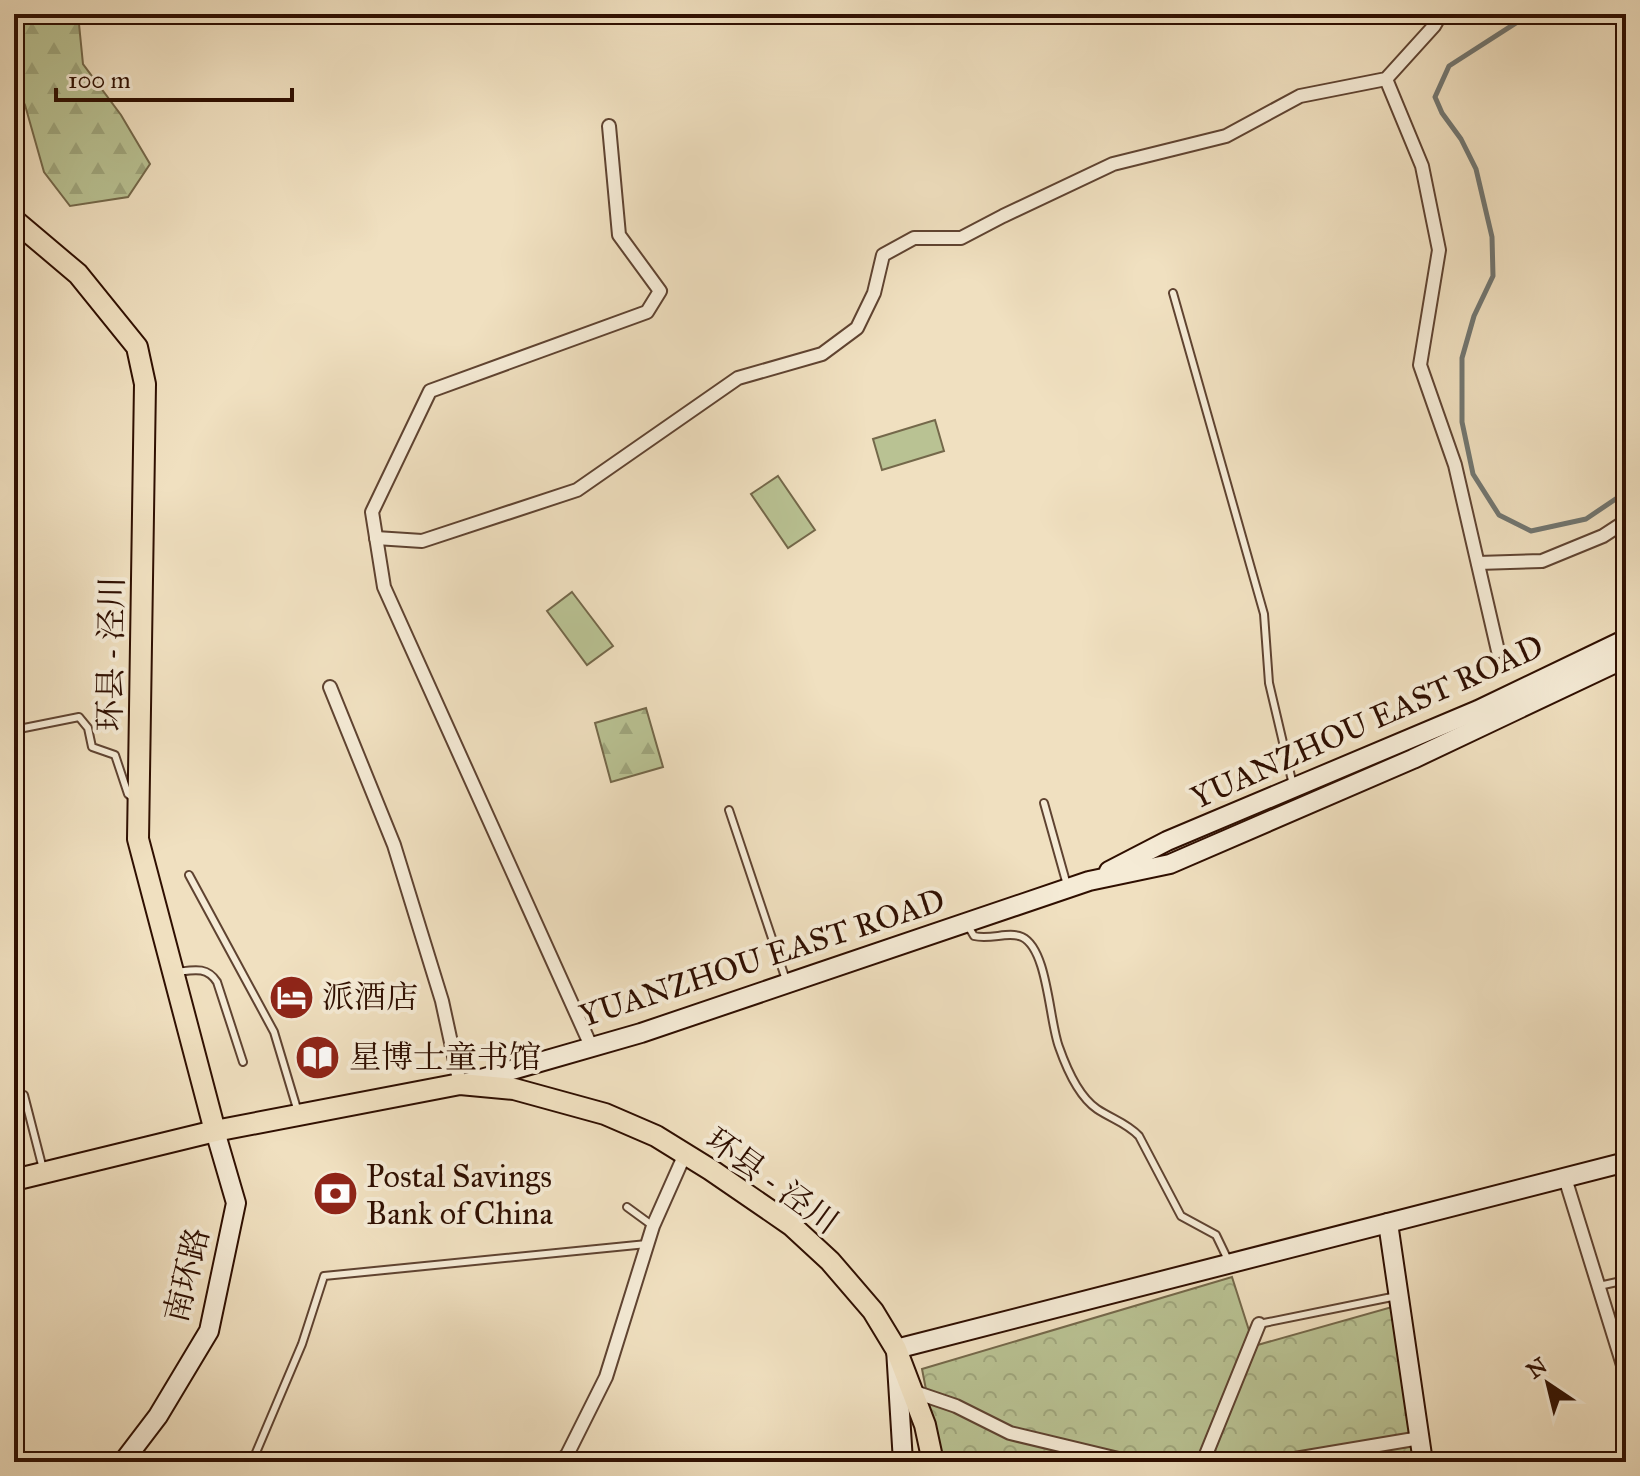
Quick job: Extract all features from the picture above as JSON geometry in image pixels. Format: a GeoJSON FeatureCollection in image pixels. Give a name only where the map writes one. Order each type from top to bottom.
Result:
{"type":"FeatureCollection","features":[{"type":"Feature","properties":{"kind":"main road","name":"环县 - 泾川"},"geometry":{"type":"LineString","coordinates":[[14,220],[78,274],[137,347],[145,384],[138,839],[215,1131]]}},
{"type":"Feature","properties":{"kind":"main road","name":"YUANZHOU EAST ROAD"},"geometry":{"type":"LineString","coordinates":[[1089,881],[1170,864],[1408,751],[1626,639]]}},
{"type":"Feature","properties":{"kind":"main road","name":"YUANZHOU EAST ROAD"},"geometry":{"type":"LineString","coordinates":[[14,1180],[215,1131],[460,1084],[641,1033],[1068,889],[1167,841],[1294,788],[1408,751],[1626,658]]}},
{"type":"Feature","properties":{"kind":"main road","name":"环县 - 泾川"},"geometry":{"type":"LineString","coordinates":[[460,1084],[514,1089],[605,1114],[656,1136],[791,1225],[830,1261],[873,1311],[896,1349],[925,1425],[933,1462]]}},
{"type":"Feature","properties":{"kind":"main road","name":"南环路"},"geometry":{"type":"LineString","coordinates":[[126,1461],[158,1416],[209,1331],[236,1203],[215,1131]]}},
{"type":"Feature","properties":{"kind":"main road"},"geometry":{"type":"LineString","coordinates":[[903,1462],[896,1349],[1626,1162]]}},
{"type":"Feature","properties":{"kind":"main road"},"geometry":{"type":"LineString","coordinates":[[1388,1223],[1423,1462]]}},
{"type":"Feature","properties":{"kind":"street"},"geometry":{"type":"LineString","coordinates":[[376,538],[422,541],[577,490],[738,378],[822,354],[857,328],[874,293],[883,255],[914,238],[961,238],[1113,164],[1226,136],[1300,96],[1386,79],[1434,26],[1441,14]]}},
{"type":"Feature","properties":{"kind":"street"},"geometry":{"type":"LineString","coordinates":[[1386,79],[1422,166],[1439,250],[1420,365],[1455,465],[1498,651]]}},
{"type":"Feature","properties":{"kind":"street"},"geometry":{"type":"LineString","coordinates":[[591,1046],[384,587],[372,512],[430,391],[647,312],[660,291],[619,235],[609,126]]}},
{"type":"Feature","properties":{"kind":"street"},"geometry":{"type":"LineString","coordinates":[[1478,563],[1542,561],[1603,536],[1626,521]]}},
{"type":"Feature","properties":{"kind":"street"},"geometry":{"type":"LineString","coordinates":[[330,687],[394,845],[442,1001],[460,1084]]}},
{"type":"Feature","properties":{"kind":"street"},"geometry":{"type":"LineString","coordinates":[[559,1462],[567,1455],[606,1377],[653,1226],[685,1154]]}},
{"type":"Feature","properties":{"kind":"street"},"geometry":{"type":"LineString","coordinates":[[1565,1178],[1626,1375]]}},
{"type":"Feature","properties":{"kind":"street"},"geometry":{"type":"LineString","coordinates":[[1203,1462],[1259,1324]]}},
{"type":"Feature","properties":{"kind":"street"},"geometry":{"type":"LineString","coordinates":[[912,1391],[956,1406],[1010,1433],[1131,1462]]}},
{"type":"Feature","properties":{"kind":"street"},"geometry":{"type":"LineString","coordinates":[[1277,1462],[1420,1438]]}},
{"type":"Feature","properties":{"kind":"lane"},"geometry":{"type":"LineString","coordinates":[[1173,293],[1264,614],[1269,683],[1294,788]]}},
{"type":"Feature","properties":{"kind":"lane"},"geometry":{"type":"LineString","coordinates":[[14,730],[79,717],[88,728],[92,747],[115,755],[128,794],[138,803]]}},
{"type":"Feature","properties":{"kind":"lane"},"geometry":{"type":"LineString","coordinates":[[1044,803],[1068,889]]}},
{"type":"Feature","properties":{"kind":"lane"},"geometry":{"type":"LineString","coordinates":[[729,810],[787,984]]}},
{"type":"Feature","properties":{"kind":"lane"},"geometry":{"type":"LineString","coordinates":[[189,875],[274,1032],[299,1115]]}},
{"type":"Feature","properties":{"kind":"lane"},"geometry":{"type":"LineString","coordinates":[[966,923],[974,936],[986,939],[1010,935],[1022,937],[1031,944],[1039,961],[1058,1044],[1072,1077],[1093,1107],[1130,1126],[1139,1136],[1181,1216],[1216,1235],[1229,1264]]}},
{"type":"Feature","properties":{"kind":"lane"},"geometry":{"type":"LineString","coordinates":[[173,972],[201,969],[213,975],[243,1062]]}},
{"type":"Feature","properties":{"kind":"lane"},"geometry":{"type":"LineString","coordinates":[[24,1095],[44,1173]]}},
{"type":"Feature","properties":{"kind":"lane"},"geometry":{"type":"LineString","coordinates":[[627,1207],[653,1226]]}},
{"type":"Feature","properties":{"kind":"lane"},"geometry":{"type":"LineString","coordinates":[[252,1462],[302,1344],[324,1276],[647,1244]]}},
{"type":"Feature","properties":{"kind":"lane"},"geometry":{"type":"LineString","coordinates":[[1599,1286],[1626,1280]]}},
{"type":"Feature","properties":{"kind":"lane"},"geometry":{"type":"LineString","coordinates":[[1259,1324],[1399,1296]]}},
{"type":"Feature","properties":{"kind":"green space"},"geometry":{"type":"Polygon","coordinates":[[[14,14],[78,14],[83,64],[121,115],[150,164],[128,197],[70,206],[44,172],[25,105],[14,82],[14,14]]]}},
{"type":"Feature","properties":{"kind":"green space"},"geometry":{"type":"Polygon","coordinates":[[[935,420],[944,451],[882,470],[873,439],[935,420]]]}},
{"type":"Feature","properties":{"kind":"green space"},"geometry":{"type":"Polygon","coordinates":[[[778,476],[815,530],[788,548],[751,494],[778,476]]]}},
{"type":"Feature","properties":{"kind":"green space"},"geometry":{"type":"Polygon","coordinates":[[[572,592],[613,646],[587,665],[547,611],[572,592]]]}},
{"type":"Feature","properties":{"kind":"green space"},"geometry":{"type":"Polygon","coordinates":[[[646,708],[663,767],[611,782],[595,723],[646,708]]]}},
{"type":"Feature","properties":{"kind":"green space"},"geometry":{"type":"Polygon","coordinates":[[[1232,1277],[1254,1346],[1392,1307],[1415,1462],[940,1462],[922,1369],[1232,1277]]]}},
{"type":"Feature","properties":{"kind":"waterway"},"geometry":{"type":"LineString","coordinates":[[1530,14],[1449,66],[1435,97],[1476,169],[1492,237],[1493,276],[1474,316],[1462,358],[1462,422],[1473,474],[1499,515],[1531,531],[1586,519],[1626,492]]}},
{"type":"Feature","properties":{"kind":"place","name":"派酒店"},"geometry":{"type":"Point","coordinates":[291,997]}},
{"type":"Feature","properties":{"kind":"place","name":"星博士童书馆"},"geometry":{"type":"Point","coordinates":[318,1057]}},
{"type":"Feature","properties":{"kind":"place","name":"Postal Savings Bank of China"},"geometry":{"type":"Point","coordinates":[335,1194]}}]}
